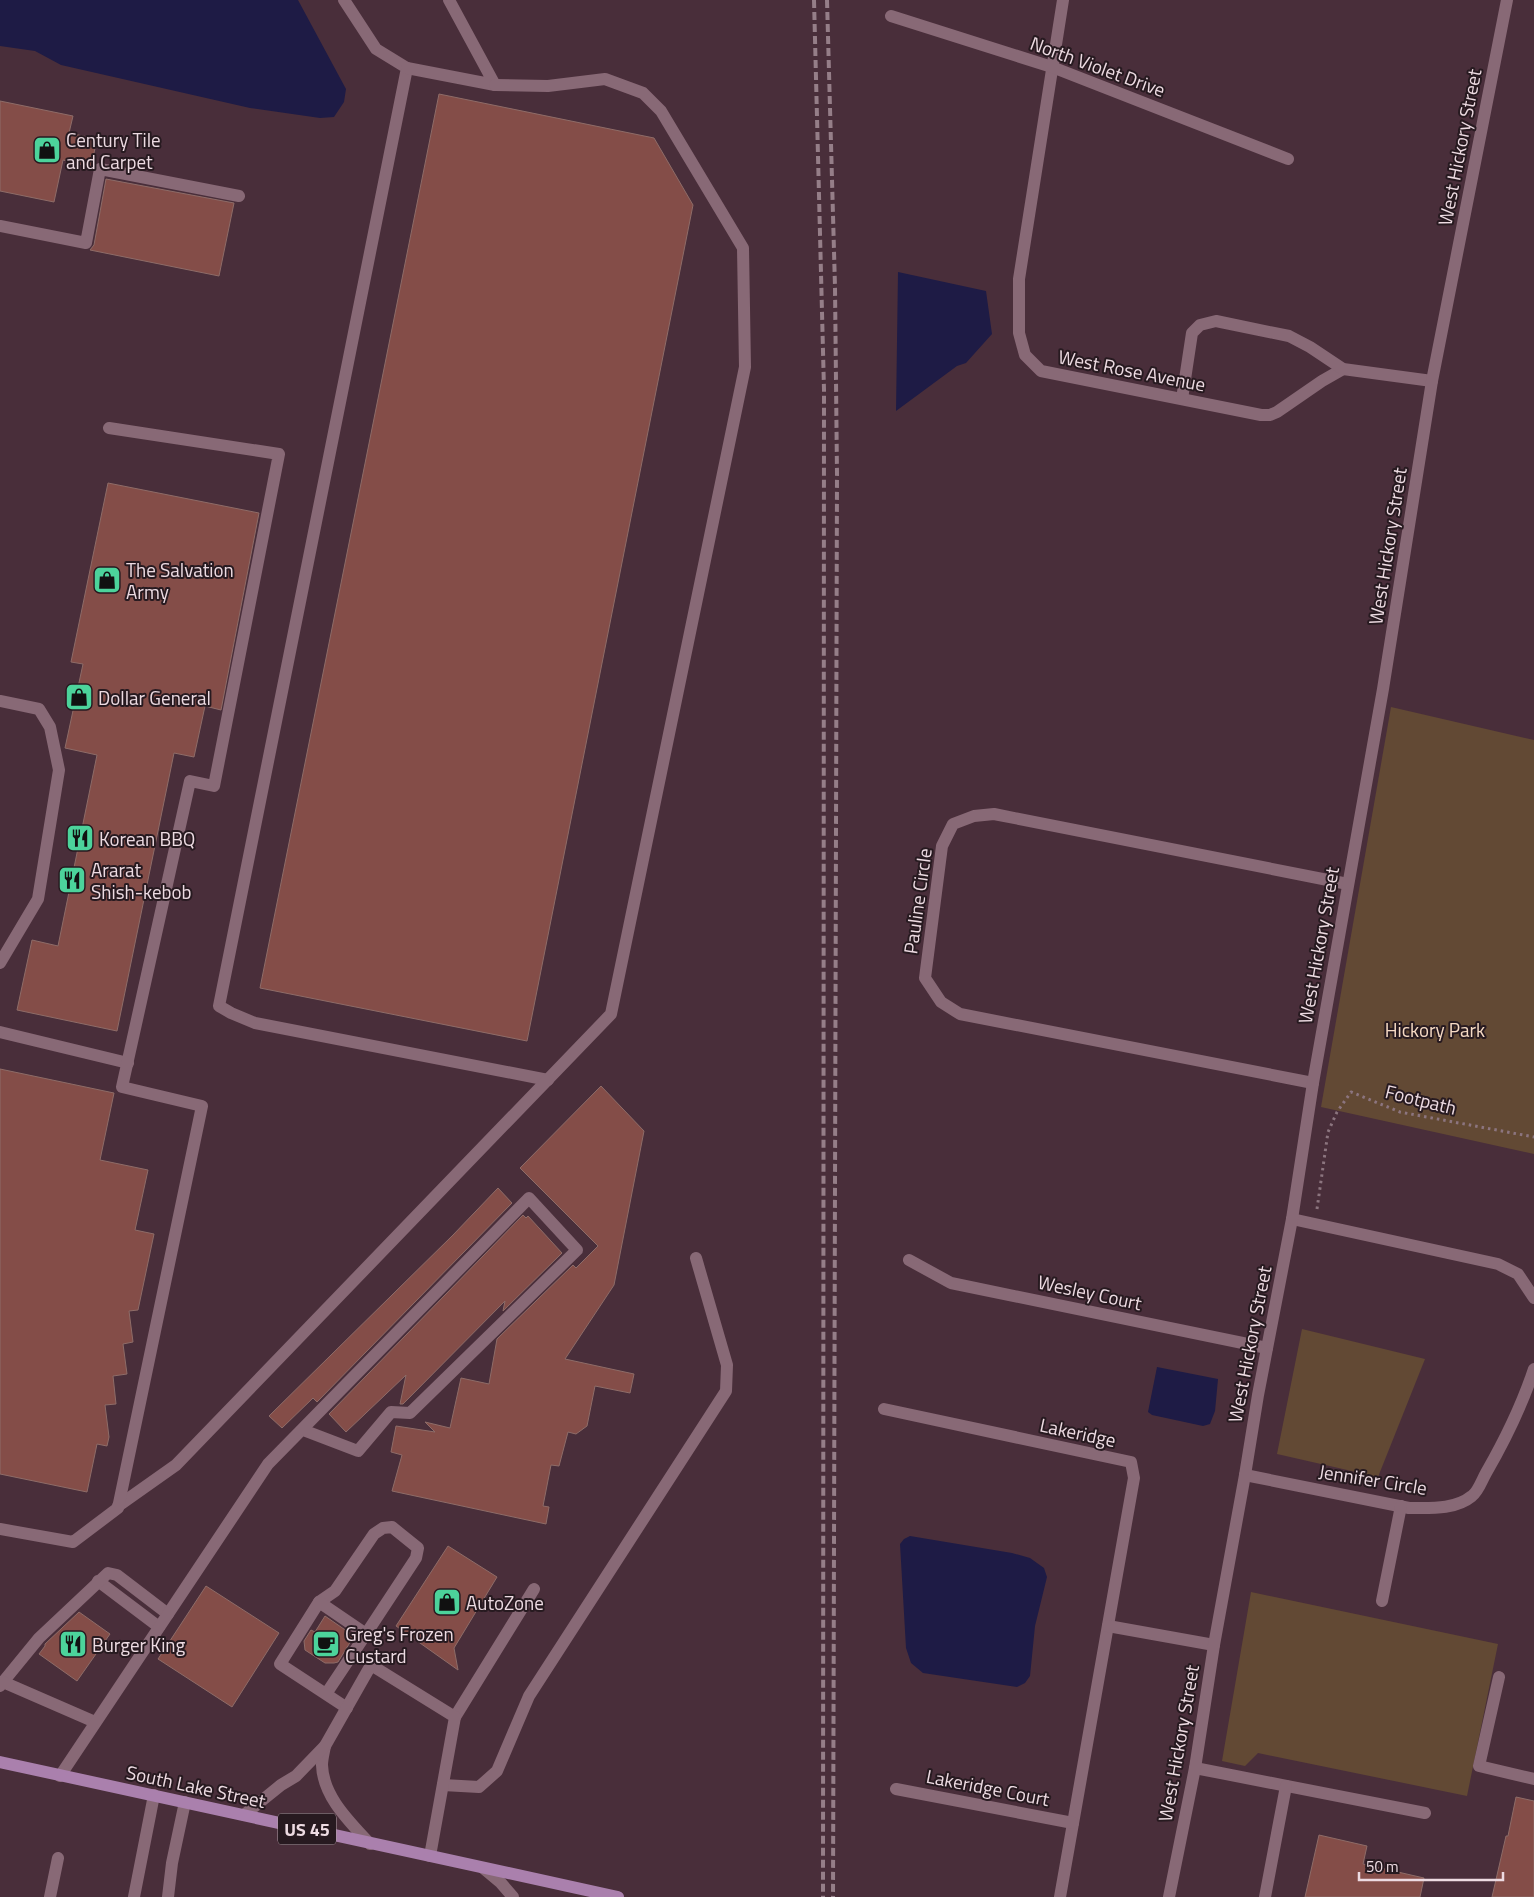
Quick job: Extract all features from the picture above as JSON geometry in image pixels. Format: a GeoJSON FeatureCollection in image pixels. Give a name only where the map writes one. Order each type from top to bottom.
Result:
{"type":"FeatureCollection","features":[{"type":"Feature","properties":{"kind":"main road","name":"South Lake Street"},"geometry":{"type":"LineString","coordinates":[[0,1762],[618,1897]]}},
{"type":"Feature","properties":{"kind":"street"},"geometry":{"type":"LineString","coordinates":[[0,1529],[73,1542],[118,1506],[176,1465],[611,1014],[745,367],[744,248],[661,111],[643,94],[605,79],[548,86],[495,85],[407,68],[376,49],[344,0]]}},
{"type":"Feature","properties":{"kind":"street"},"geometry":{"type":"LineString","coordinates":[[449,0],[495,85]]}},
{"type":"Feature","properties":{"kind":"street","name":"West Rose Avenue"},"geometry":{"type":"LineString","coordinates":[[1063,0],[1018,279],[1019,333],[1025,355],[1041,371],[1260,415],[1270,415],[1278,412],[1322,380],[1343,369]]}},
{"type":"Feature","properties":{"kind":"street","name":"West Hickory Street"},"geometry":{"type":"LineString","coordinates":[[1169,1897],[1195,1768],[1214,1645],[1258,1395],[1292,1219],[1313,1083],[1383,689],[1432,381],[1507,0]]}},
{"type":"Feature","properties":{"kind":"street","name":"North Violet Drive"},"geometry":{"type":"LineString","coordinates":[[892,16],[1052,67],[1288,158]]}},
{"type":"Feature","properties":{"kind":"street"},"geometry":{"type":"LineString","coordinates":[[407,68],[219,1006],[254,1022],[548,1080]]}},
{"type":"Feature","properties":{"kind":"street"},"geometry":{"type":"LineString","coordinates":[[0,226],[86,243],[100,170],[239,196]]}},
{"type":"Feature","properties":{"kind":"street"},"geometry":{"type":"LineString","coordinates":[[1182,399],[1192,333],[1200,325],[1216,321],[1289,336],[1310,347],[1343,369],[1432,381]]}},
{"type":"Feature","properties":{"kind":"street"},"geometry":{"type":"LineString","coordinates":[[109,428],[279,454],[214,786],[190,781],[122,1087],[202,1106],[118,1506]]}},
{"type":"Feature","properties":{"kind":"street"},"geometry":{"type":"LineString","coordinates":[[0,701],[40,709],[50,727],[59,770],[38,899],[0,963]]}},
{"type":"Feature","properties":{"kind":"street","name":"Pauline Circle"},"geometry":{"type":"LineString","coordinates":[[1313,1083],[960,1014],[941,1002],[925,978],[942,846],[954,824],[974,816],[994,814],[1348,884]]}},
{"type":"Feature","properties":{"kind":"street"},"geometry":{"type":"LineString","coordinates":[[0,1032],[128,1063]]}},
{"type":"Feature","properties":{"kind":"street"},"geometry":{"type":"LineString","coordinates":[[60,1776],[268,1464],[529,1198],[578,1250],[410,1413],[391,1412],[358,1451],[303,1430]]}},
{"type":"Feature","properties":{"kind":"street"},"geometry":{"type":"LineString","coordinates":[[1292,1219],[1498,1264],[1529,1279],[1534,1298]]}},
{"type":"Feature","properties":{"kind":"street"},"geometry":{"type":"LineString","coordinates":[[443,1785],[479,1787],[497,1771],[529,1696],[726,1391],[727,1365],[696,1258]]}},
{"type":"Feature","properties":{"kind":"street","name":"Wesley Court"},"geometry":{"type":"LineString","coordinates":[[909,1260],[951,1283],[1268,1348]]}},
{"type":"Feature","properties":{"kind":"street","name":"Jennifer Circle"},"geometry":{"type":"LineString","coordinates":[[1245,1475],[1401,1506],[1432,1508],[1457,1505],[1474,1496],[1504,1442],[1528,1388],[1534,1369]]}},
{"type":"Feature","properties":{"kind":"street","name":"Lakeridge"},"geometry":{"type":"LineString","coordinates":[[884,1409],[1131,1462],[1134,1478],[1060,1897]]}},
{"type":"Feature","properties":{"kind":"street"},"geometry":{"type":"LineString","coordinates":[[1382,1601],[1401,1506]]}},
{"type":"Feature","properties":{"kind":"street"},"geometry":{"type":"LineString","coordinates":[[326,1694],[416,1558],[418,1548],[392,1527],[383,1528],[374,1534],[335,1591],[320,1602],[280,1664],[347,1708]]}},
{"type":"Feature","properties":{"kind":"street"},"geometry":{"type":"LineString","coordinates":[[96,1722],[2,1684],[39,1638],[108,1573],[117,1575],[168,1614]]}},
{"type":"Feature","properties":{"kind":"street"},"geometry":{"type":"LineString","coordinates":[[98,1581],[159,1627]]}},
{"type":"Feature","properties":{"kind":"street"},"geometry":{"type":"LineString","coordinates":[[430,1856],[455,1717],[534,1590]]}},
{"type":"Feature","properties":{"kind":"street"},"geometry":{"type":"LineString","coordinates":[[320,1602],[366,1634]]}},
{"type":"Feature","properties":{"kind":"street"},"geometry":{"type":"LineString","coordinates":[[1108,1626],[1214,1645]]}},
{"type":"Feature","properties":{"kind":"street"},"geometry":{"type":"LineString","coordinates":[[244,1815],[281,1785],[296,1776],[325,1746],[371,1665],[455,1717]]}},
{"type":"Feature","properties":{"kind":"street"},"geometry":{"type":"LineString","coordinates":[[1499,1678],[1479,1766],[1534,1779]]}},
{"type":"Feature","properties":{"kind":"street"},"geometry":{"type":"LineString","coordinates":[[325,1746],[322,1765],[327,1788],[342,1812],[370,1844]]}},
{"type":"Feature","properties":{"kind":"street"},"geometry":{"type":"LineString","coordinates":[[1195,1768],[1425,1813]]}},
{"type":"Feature","properties":{"kind":"street"},"geometry":{"type":"LineString","coordinates":[[1265,1897],[1286,1786]]}},
{"type":"Feature","properties":{"kind":"street","name":"Lakeridge Court"},"geometry":{"type":"LineString","coordinates":[[896,1788],[1073,1823]]}},
{"type":"Feature","properties":{"kind":"street"},"geometry":{"type":"LineString","coordinates":[[134,1897],[154,1795]]}},
{"type":"Feature","properties":{"kind":"street"},"geometry":{"type":"LineString","coordinates":[[168,1897],[172,1863],[185,1802]]}},
{"type":"Feature","properties":{"kind":"street"},"geometry":{"type":"LineString","coordinates":[[50,1897],[58,1858]]}},
{"type":"Feature","properties":{"kind":"street"},"geometry":{"type":"LineString","coordinates":[[483,1868],[501,1882],[513,1897]]}},
{"type":"Feature","properties":{"kind":"path","name":"Footpath"},"geometry":{"type":"LineString","coordinates":[[1316,1225],[1328,1132],[1337,1112],[1351,1092],[1400,1112],[1534,1137]]}},
{"type":"Feature","properties":{"kind":"green space","name":"Hickory Park"},"geometry":{"type":"Polygon","coordinates":[[[1391,707],[1534,740],[1534,1154],[1321,1107],[1391,707]]]}},
{"type":"Feature","properties":{"kind":"green space"},"geometry":{"type":"Polygon","coordinates":[[[1302,1329],[1425,1359],[1378,1477],[1277,1454],[1302,1329]]]}},
{"type":"Feature","properties":{"kind":"green space"},"geometry":{"type":"Polygon","coordinates":[[[1251,1592],[1498,1644],[1467,1796],[1258,1753],[1245,1766],[1222,1761],[1251,1592]]]}},
{"type":"Feature","properties":{"kind":"shaded area"},"geometry":{"type":"Polygon","coordinates":[[[0,0],[298,0],[346,89],[344,102],[334,117],[320,118],[250,108],[61,65],[35,51],[0,46],[0,0]]]}},
{"type":"Feature","properties":{"kind":"shaded area"},"geometry":{"type":"Polygon","coordinates":[[[898,272],[986,291],[992,334],[966,363],[957,366],[896,411],[898,272]]]}},
{"type":"Feature","properties":{"kind":"shaded area"},"geometry":{"type":"Polygon","coordinates":[[[1157,1367],[1218,1379],[1215,1411],[1210,1424],[1203,1426],[1152,1415],[1148,1412],[1157,1367]]]}},
{"type":"Feature","properties":{"kind":"shaded area"},"geometry":{"type":"Polygon","coordinates":[[[910,1536],[1012,1553],[1030,1558],[1044,1568],[1047,1577],[1035,1626],[1030,1676],[1025,1683],[1017,1687],[923,1673],[911,1663],[906,1648],[900,1544],[910,1536]]]}},
{"type":"Feature","properties":{"kind":"building"},"geometry":{"type":"Polygon","coordinates":[[[439,94],[654,138],[693,205],[527,1041],[260,988],[439,94]]]}},
{"type":"Feature","properties":{"kind":"building","name":"Century Tile and Carpet"},"geometry":{"type":"Polygon","coordinates":[[[0,101],[73,116],[69,133],[97,139],[91,167],[63,160],[54,202],[0,191],[0,101]]]}},
{"type":"Feature","properties":{"kind":"building"},"geometry":{"type":"Polygon","coordinates":[[[106,179],[234,203],[219,276],[90,250],[94,245],[106,179]]]}},
{"type":"Feature","properties":{"kind":"building"},"geometry":{"type":"Polygon","coordinates":[[[108,483],[259,513],[221,710],[205,706],[194,757],[174,753],[117,1031],[17,1010],[32,940],[58,946],[97,755],[65,748],[83,664],[71,662],[108,483]]]}},
{"type":"Feature","properties":{"kind":"building"},"geometry":{"type":"Polygon","coordinates":[[[0,1069],[114,1093],[100,1160],[148,1170],[135,1230],[154,1234],[138,1310],[129,1311],[133,1342],[123,1344],[127,1374],[113,1376],[116,1404],[105,1405],[109,1437],[107,1446],[97,1444],[87,1492],[0,1474],[0,1069]]]}},
{"type":"Feature","properties":{"kind":"building"},"geometry":{"type":"Polygon","coordinates":[[[601,1086],[644,1131],[614,1285],[565,1359],[634,1374],[630,1393],[595,1386],[587,1426],[576,1434],[568,1432],[559,1466],[551,1465],[543,1506],[549,1507],[546,1524],[392,1491],[402,1455],[391,1452],[396,1426],[435,1432],[425,1422],[450,1428],[461,1378],[489,1384],[497,1339],[573,1265],[576,1268],[598,1246],[520,1168],[601,1086]]]}},
{"type":"Feature","properties":{"kind":"building"},"geometry":{"type":"Polygon","coordinates":[[[498,1188],[512,1203],[317,1402],[313,1398],[282,1428],[269,1416],[453,1235],[498,1188]]]}},
{"type":"Feature","properties":{"kind":"building"},"geometry":{"type":"Polygon","coordinates":[[[523,1215],[526,1218],[528,1216],[562,1253],[503,1311],[505,1301],[403,1404],[400,1404],[406,1375],[346,1432],[329,1414],[523,1215]]]}},
{"type":"Feature","properties":{"kind":"building","name":"AutoZone"},"geometry":{"type":"Polygon","coordinates":[[[448,1546],[497,1577],[454,1648],[458,1670],[396,1626],[448,1546]]]}},
{"type":"Feature","properties":{"kind":"building"},"geometry":{"type":"Polygon","coordinates":[[[206,1586],[279,1633],[232,1707],[158,1659],[206,1586]]]}},
{"type":"Feature","properties":{"kind":"building","name":"Burger King"},"geometry":{"type":"Polygon","coordinates":[[[79,1612],[110,1634],[77,1681],[39,1654],[45,1644],[79,1612]]]}},
{"type":"Feature","properties":{"kind":"building","name":"Greg's Frozen Custard"},"geometry":{"type":"Polygon","coordinates":[[[325,1616],[354,1636],[338,1662],[334,1663],[325,1663],[305,1650],[304,1641],[311,1630],[315,1632],[325,1616]]]}},
{"type":"Feature","properties":{"kind":"building"},"geometry":{"type":"Polygon","coordinates":[[[1516,1797],[1534,1801],[1534,1897],[1492,1897],[1506,1836],[1508,1836],[1516,1797]]]}},
{"type":"Feature","properties":{"kind":"building"},"geometry":{"type":"Polygon","coordinates":[[[1319,1835],[1367,1846],[1363,1864],[1424,1878],[1420,1897],[1305,1897],[1319,1835]]]}},
{"type":"Feature","properties":{"kind":"railway"},"geometry":{"type":"LineString","coordinates":[[814,0],[824,390],[823,1897]]}},
{"type":"Feature","properties":{"kind":"railway"},"geometry":{"type":"LineString","coordinates":[[827,0],[835,287],[837,474],[833,1897]]}},
{"type":"Feature","properties":{"kind":"place","name":"Century Tile and Carpet"},"geometry":{"type":"Point","coordinates":[47,150]}},
{"type":"Feature","properties":{"kind":"place","name":"The Salvation Army"},"geometry":{"type":"Point","coordinates":[107,580]}},
{"type":"Feature","properties":{"kind":"place","name":"Dollar General"},"geometry":{"type":"Point","coordinates":[79,697]}},
{"type":"Feature","properties":{"kind":"place","name":"Korean BBQ"},"geometry":{"type":"Point","coordinates":[80,838]}},
{"type":"Feature","properties":{"kind":"place","name":"Ararat Shish-kebob"},"geometry":{"type":"Point","coordinates":[72,880]}},
{"type":"Feature","properties":{"kind":"place","name":"AutoZone"},"geometry":{"type":"Point","coordinates":[447,1602]}},
{"type":"Feature","properties":{"kind":"place","name":"Burger King"},"geometry":{"type":"Point","coordinates":[73,1644]}},
{"type":"Feature","properties":{"kind":"place","name":"Greg's Frozen Custard"},"geometry":{"type":"Point","coordinates":[326,1644]}}]}
